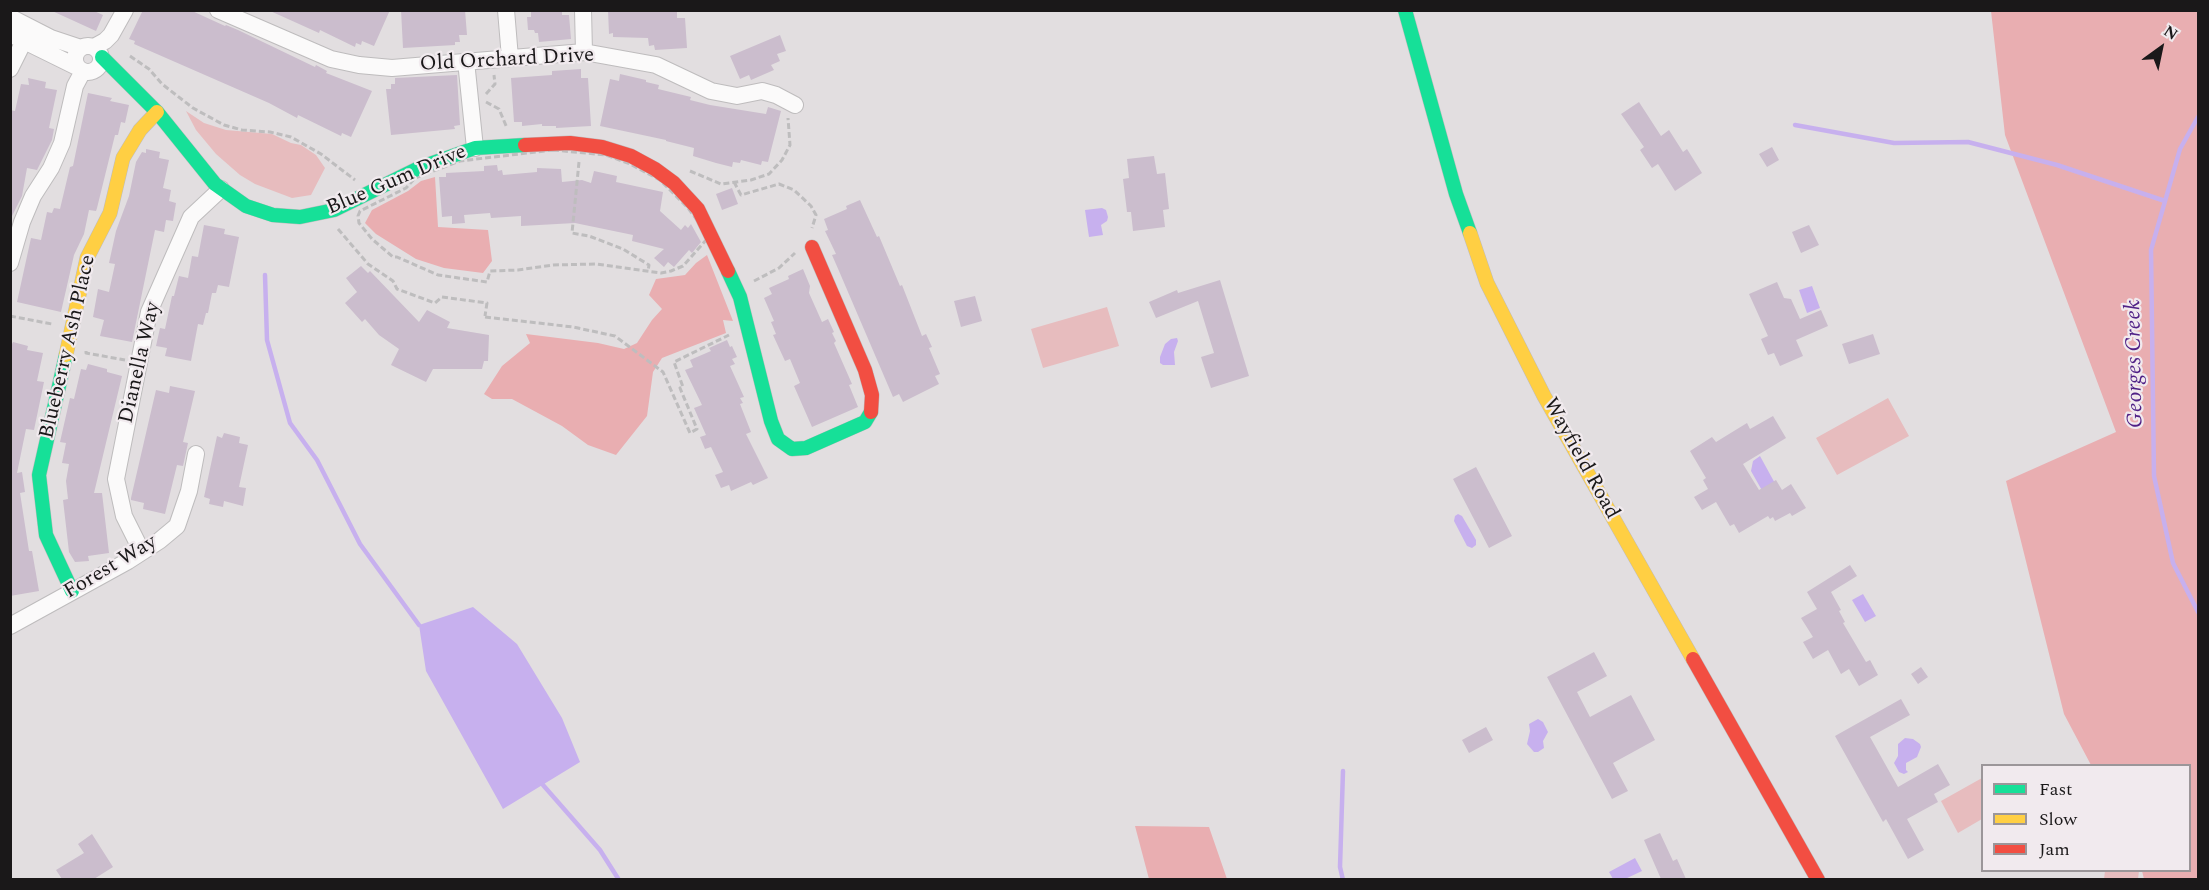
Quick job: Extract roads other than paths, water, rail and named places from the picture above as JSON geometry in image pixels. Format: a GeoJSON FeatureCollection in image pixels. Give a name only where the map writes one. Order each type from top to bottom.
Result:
{"type":"FeatureCollection","features":[{"type":"Feature","properties":{"kind":"street"},"geometry":{"type":"LineString","coordinates":[[10,262],[29,205],[51,168],[62,143],[75,86],[125,10]]}},
{"type":"Feature","properties":{"kind":"street","name":"Old Orchard Drive"},"geometry":{"type":"LineString","coordinates":[[218,10],[341,62],[382,68],[584,52],[656,65],[711,91],[737,96],[762,91],[776,95],[791,109]]}},
{"type":"Feature","properties":{"kind":"street"},"geometry":{"type":"LineString","coordinates":[[506,10],[510,58]]}},
{"type":"Feature","properties":{"kind":"street"},"geometry":{"type":"LineString","coordinates":[[583,10],[584,52]]}},
{"type":"Feature","properties":{"kind":"street","name":"Wayfield Road"},"geometry":{"type":"LineString","coordinates":[[1406,10],[1456,194],[1487,283],[1544,396],[1818,879]]}},
{"type":"Feature","properties":{"kind":"street","name":"Blue Gum Drive"},"geometry":{"type":"LineString","coordinates":[[10,17],[92,57],[122,79],[140,94],[221,189],[246,206],[263,213],[282,217],[313,216],[334,210],[420,167],[475,148],[570,143],[602,147],[631,156],[674,183],[698,209],[714,238],[740,297],[771,421],[778,439],[792,449],[806,448],[865,422],[872,411],[872,395],[865,370],[812,247]]}},
{"type":"Feature","properties":{"kind":"street"},"geometry":{"type":"LineString","coordinates":[[10,69],[17,38]]}},
{"type":"Feature","properties":{"kind":"street","name":"Blue Gum Drive"},"geometry":{"type":"LineString","coordinates":[[17,38],[92,57]]}},
{"type":"Feature","properties":{"kind":"street"},"geometry":{"type":"LineString","coordinates":[[466,61],[475,148]]}},
{"type":"Feature","properties":{"kind":"street","name":"Blueberry Ash Place"},"geometry":{"type":"LineString","coordinates":[[72,591],[46,535],[39,475],[87,258],[110,213],[123,158],[140,130],[156,112]]}},
{"type":"Feature","properties":{"kind":"street","name":"Dianella Way"},"geometry":{"type":"LineString","coordinates":[[142,552],[124,516],[116,479],[150,312],[191,217],[198,208],[221,189]]}},
{"type":"Feature","properties":{"kind":"street","name":"Forest Way"},"geometry":{"type":"LineString","coordinates":[[10,626],[142,552],[177,526],[189,491],[196,454]]}},
{"type":"Feature","properties":{"kind":"waterway","name":"Georges Creek"},"geometry":{"type":"LineString","coordinates":[[2198,117],[2180,149],[2151,250],[2154,476],[2173,563],[2198,612]]}},
{"type":"Feature","properties":{"kind":"waterway"},"geometry":{"type":"LineString","coordinates":[[1795,125],[1894,143],[1968,142],[2057,165],[2165,201]]}},
{"type":"Feature","properties":{"kind":"waterway"},"geometry":{"type":"LineString","coordinates":[[265,275],[267,340],[290,423],[317,460],[360,544],[419,625]]}},
{"type":"Feature","properties":{"kind":"waterway"},"geometry":{"type":"LineString","coordinates":[[1343,771],[1340,867],[1343,880]]}},
{"type":"Feature","properties":{"kind":"waterway"},"geometry":{"type":"LineString","coordinates":[[543,785],[600,850],[619,880]]}}]}
